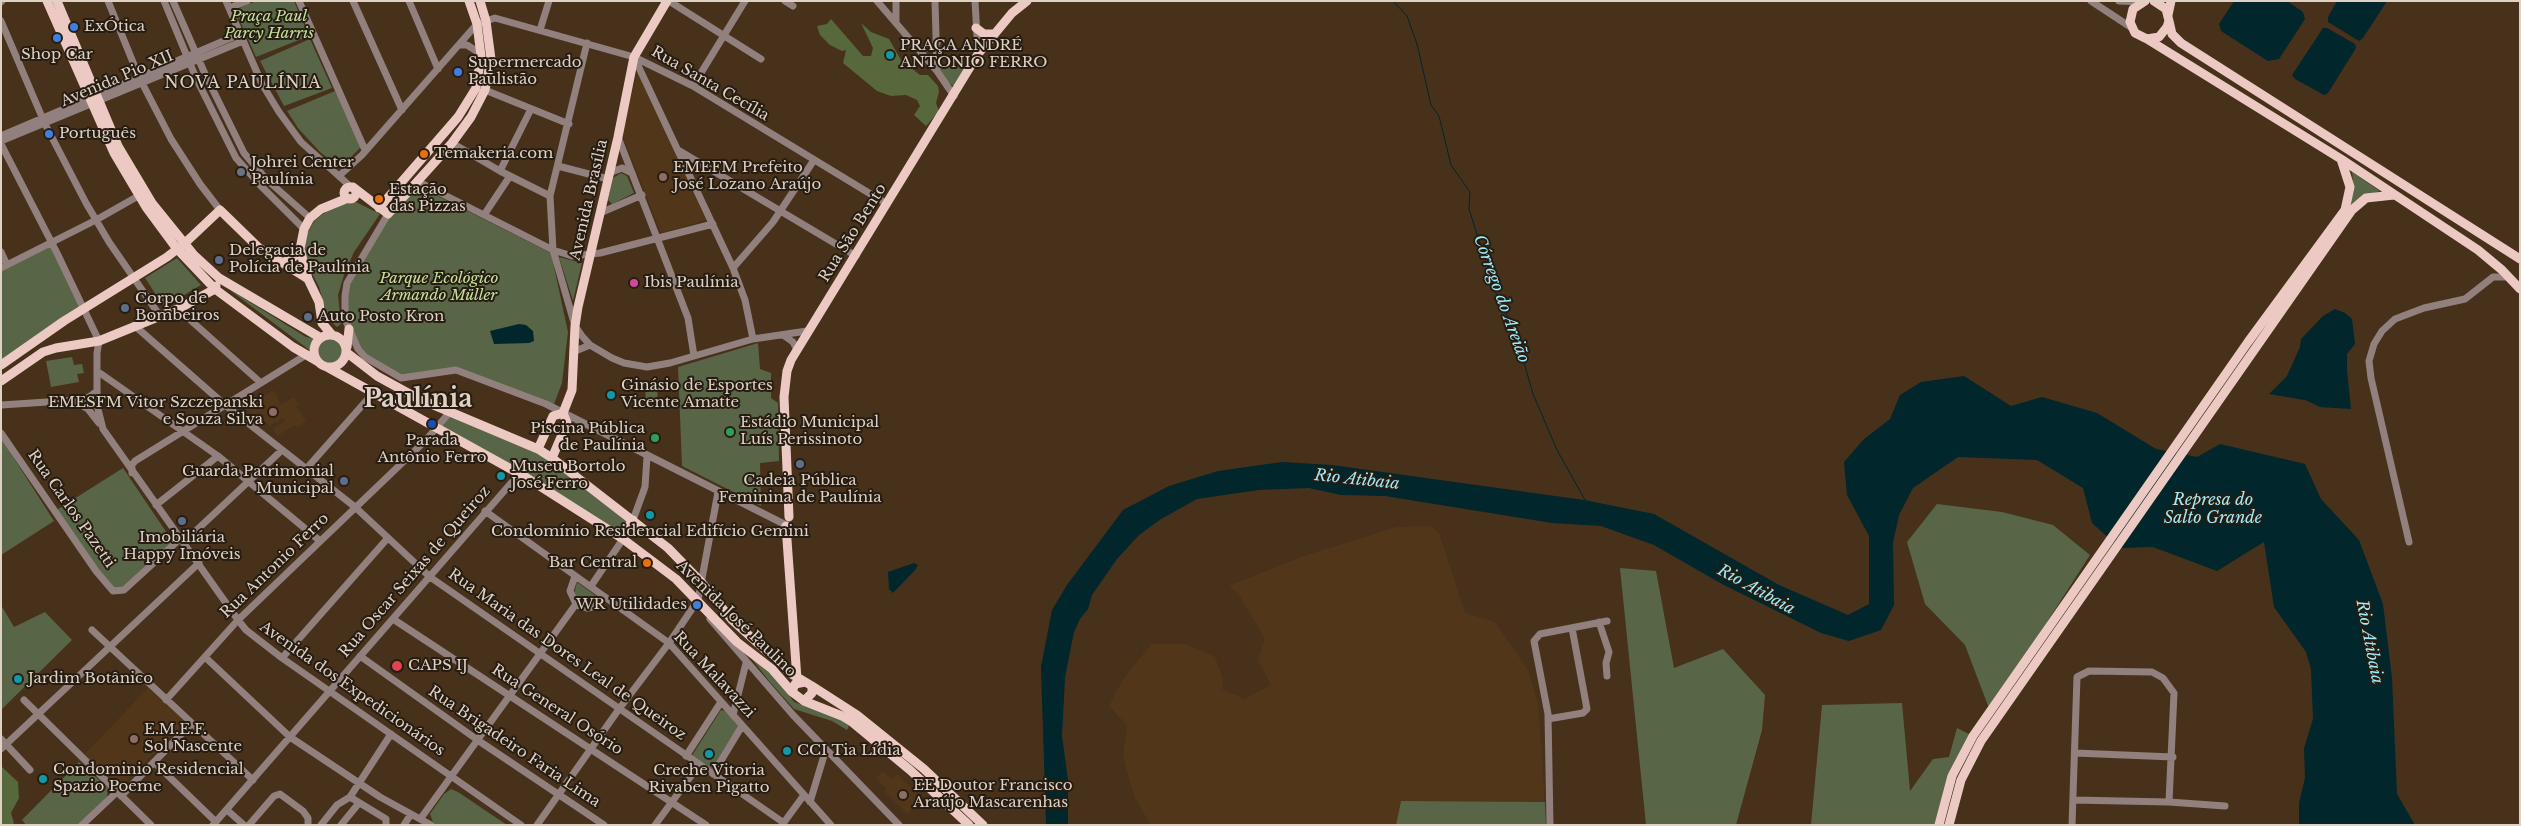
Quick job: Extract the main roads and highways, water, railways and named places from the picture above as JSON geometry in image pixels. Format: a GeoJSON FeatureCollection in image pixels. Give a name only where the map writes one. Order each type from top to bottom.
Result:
{"type":"FeatureCollection","features":[{"type":"Feature","properties":{"kind":"main road"},"geometry":{"type":"LineString","coordinates":[[47,1],[94,101],[120,150],[143,188],[185,243],[219,278],[321,338]]}},
{"type":"Feature","properties":{"kind":"main road"},"geometry":{"type":"LineString","coordinates":[[57,1],[114,153],[140,195],[193,269],[215,289],[306,355],[327,367],[338,366],[342,362],[347,351],[349,329]]}},
{"type":"Feature","properties":{"kind":"main road"},"geometry":{"type":"LineString","coordinates":[[379,208],[463,111],[476,88],[481,56],[477,24],[469,1]]}},
{"type":"Feature","properties":{"kind":"main road"},"geometry":{"type":"LineString","coordinates":[[283,263],[295,256],[300,249],[304,229],[310,218],[349,192],[388,214],[452,143],[471,117],[486,90],[491,59],[486,20],[480,1]]}},
{"type":"Feature","properties":{"kind":"main road","name":"Avenida Brasília"},"geometry":{"type":"LineString","coordinates":[[552,458],[567,423],[563,412],[572,390],[575,326],[618,137],[634,57],[668,1]]}},
{"type":"Feature","properties":{"kind":"main road","name":"Rua São Bento"},"geometry":{"type":"LineString","coordinates":[[800,684],[786,520],[784,383],[786,371],[808,331],[856,256],[978,54],[1012,13],[1028,1]]}},
{"type":"Feature","properties":{"kind":"main road"},"geometry":{"type":"LineString","coordinates":[[2144,1],[2133,9],[2130,22],[2132,28],[2141,37],[2341,159],[2492,260],[2520,289]]}},
{"type":"Feature","properties":{"kind":"main road"},"geometry":{"type":"LineString","coordinates":[[2154,1],[2161,4],[2169,18],[2172,34],[2181,43],[2520,259]]}},
{"type":"Feature","properties":{"kind":"main road"},"geometry":{"type":"LineString","coordinates":[[2147,39],[2153,39],[2164,33],[2169,18],[2171,1]]}},
{"type":"Feature","properties":{"kind":"main road"},"geometry":{"type":"LineString","coordinates":[[976,28],[984,34],[994,34]]}},
{"type":"Feature","properties":{"kind":"main road"},"geometry":{"type":"LineString","coordinates":[[463,111],[471,117]]}},
{"type":"Feature","properties":{"kind":"main road"},"geometry":{"type":"LineString","coordinates":[[432,149],[434,155],[441,155]]}},
{"type":"Feature","properties":{"kind":"main road"},"geometry":{"type":"LineString","coordinates":[[1939,825],[1948,787],[1967,745],[2092,571],[2345,210],[2350,187],[2341,159]]}},
{"type":"Feature","properties":{"kind":"main road"},"geometry":{"type":"LineString","coordinates":[[422,160],[429,160],[429,167]]}},
{"type":"Feature","properties":{"kind":"main road"},"geometry":{"type":"LineString","coordinates":[[2204,412],[2352,210],[2366,198],[2394,195]]}},
{"type":"Feature","properties":{"kind":"main road"},"geometry":{"type":"LineString","coordinates":[[1,365],[84,308],[177,249],[220,210],[259,248],[308,279]]}},
{"type":"Feature","properties":{"kind":"main road"},"geometry":{"type":"LineString","coordinates":[[593,243],[600,253]]}},
{"type":"Feature","properties":{"kind":"main road"},"geometry":{"type":"LineString","coordinates":[[300,249],[308,279],[319,302],[323,327],[332,335],[342,340],[347,351]]}},
{"type":"Feature","properties":{"kind":"main road"},"geometry":{"type":"LineString","coordinates":[[1,381],[43,352],[99,341],[178,309],[215,289],[219,278]]}},
{"type":"Feature","properties":{"kind":"main road"},"geometry":{"type":"LineString","coordinates":[[317,361],[315,346],[321,338],[332,335]]}},
{"type":"Feature","properties":{"kind":"main road","name":"Avenida José Paulino"},"geometry":{"type":"LineString","coordinates":[[347,351],[377,376],[449,413],[538,449],[552,458],[668,548],[702,583],[732,620],[800,684]]}},
{"type":"Feature","properties":{"kind":"main road","name":"Avenida José Paulino"},"geometry":{"type":"LineString","coordinates":[[327,367],[519,474],[614,532],[676,579],[737,642],[772,669],[857,715],[924,769],[983,825]]}},
{"type":"Feature","properties":{"kind":"main road","name":"Avenida Brasília"},"geometry":{"type":"LineString","coordinates":[[538,449],[553,416],[563,412]]}},
{"type":"Feature","properties":{"kind":"main road"},"geometry":{"type":"LineString","coordinates":[[614,532],[626,530],[633,520]]}},
{"type":"Feature","properties":{"kind":"main road"},"geometry":{"type":"LineString","coordinates":[[1949,825],[1959,785],[1975,750],[2092,571]]}},
{"type":"Feature","properties":{"kind":"main road"},"geometry":{"type":"LineString","coordinates":[[800,684],[812,693],[804,701]]}},
{"type":"Feature","properties":{"kind":"main road"},"geometry":{"type":"LineString","coordinates":[[800,684],[804,701]]}},
{"type":"Feature","properties":{"kind":"main road"},"geometry":{"type":"LineString","coordinates":[[804,701],[852,722],[910,770],[969,825]]}},
{"type":"Feature","properties":{"kind":"water"},"geometry":{"type":"Polygon","coordinates":[[[2234,1],[2287,1],[2303,12],[2305,19],[2279,59],[2268,61],[2221,31],[2219,24],[2234,1]]]}},
{"type":"Feature","properties":{"kind":"water"},"geometry":{"type":"Polygon","coordinates":[[[2337,1],[2387,1],[2363,38],[2359,41],[2328,22],[2328,17],[2337,1]]]}},
{"type":"Feature","properties":{"kind":"water"},"geometry":{"type":"Polygon","coordinates":[[[2323,28],[2327,28],[2355,44],[2356,48],[2328,93],[2324,95],[2295,79],[2292,75],[2323,28]]]}},
{"type":"Feature","properties":{"kind":"water"},"geometry":{"type":"Polygon","coordinates":[[[2335,309],[2345,313],[2352,319],[2355,344],[2347,354],[2351,409],[2320,407],[2305,400],[2269,394],[2287,376],[2300,347],[2301,339],[2323,316],[2335,309]]]}},
{"type":"Feature","properties":{"kind":"water"},"geometry":{"type":"Polygon","coordinates":[[[519,324],[526,325],[533,331],[534,341],[529,343],[494,344],[490,331],[519,324]]]}},
{"type":"Feature","properties":{"kind":"water","name":"Represa do Salto Grande"},"geometry":{"type":"Polygon","coordinates":[[[1964,376],[2011,406],[2042,397],[2097,413],[2156,449],[2197,457],[2220,444],[2305,464],[2321,499],[2359,540],[2383,604],[2392,678],[2397,794],[2415,825],[2299,825],[2299,803],[2305,778],[2304,748],[2313,719],[2311,669],[2306,652],[2274,607],[2264,542],[2217,571],[2153,547],[2120,548],[2092,523],[2083,488],[2037,460],[1958,457],[1913,488],[1899,515],[1893,543],[1894,605],[1881,630],[1849,641],[1821,633],[1722,584],[1654,545],[1601,526],[1552,523],[1385,496],[1341,495],[1309,488],[1259,490],[1197,499],[1161,519],[1139,535],[1117,559],[1092,595],[1088,609],[1080,619],[1074,632],[1065,677],[1062,736],[1068,781],[1068,825],[1046,825],[1041,667],[1052,610],[1067,585],[1123,510],[1169,486],[1218,471],[1282,462],[1332,465],[1584,500],[1654,514],[1779,585],[1848,615],[1869,604],[1869,536],[1847,495],[1844,462],[1864,439],[1890,419],[1900,395],[1921,382],[1964,376]]]}},
{"type":"Feature","properties":{"kind":"water"},"geometry":{"type":"Polygon","coordinates":[[[914,563],[918,565],[916,569],[893,593],[889,589],[888,572],[914,563]]]}},
{"type":"Feature","properties":{"kind":"waterway","name":"Córrego do Areião"},"geometry":{"type":"LineString","coordinates":[[1393,1],[1407,16],[1417,44],[1431,105],[1439,116],[1451,165],[1470,192],[1469,209],[1495,291],[1515,331],[1533,394],[1557,450],[1585,500]]}},
{"type":"Feature","properties":{"kind":"place","name":"ExÓtica"},"geometry":{"type":"Point","coordinates":[74,27]}},
{"type":"Feature","properties":{"kind":"place","name":"Shop Car"},"geometry":{"type":"Point","coordinates":[57,38]}},
{"type":"Feature","properties":{"kind":"place","name":"PRAÇA ANDRÉ ANTONIO FERRO"},"geometry":{"type":"Point","coordinates":[890,55]}},
{"type":"Feature","properties":{"kind":"place","name":"Supermercado Paulistão"},"geometry":{"type":"Point","coordinates":[458,72]}},
{"type":"Feature","properties":{"kind":"place","name":"Português"},"geometry":{"type":"Point","coordinates":[49,134]}},
{"type":"Feature","properties":{"kind":"place","name":"Temakeria.com"},"geometry":{"type":"Point","coordinates":[424,154]}},
{"type":"Feature","properties":{"kind":"place","name":"Johrei Center Paulínia"},"geometry":{"type":"Point","coordinates":[241,172]}},
{"type":"Feature","properties":{"kind":"place","name":"EMEFM Prefeito José Lozano Araújo"},"geometry":{"type":"Point","coordinates":[663,177]}},
{"type":"Feature","properties":{"kind":"place","name":"Estação das Pizzas"},"geometry":{"type":"Point","coordinates":[379,199]}},
{"type":"Feature","properties":{"kind":"place","name":"Delegacia de Polícia de Paulínia"},"geometry":{"type":"Point","coordinates":[219,260]}},
{"type":"Feature","properties":{"kind":"place","name":"Ibis Paulínia"},"geometry":{"type":"Point","coordinates":[634,283]}},
{"type":"Feature","properties":{"kind":"place","name":"Corpo de Bombeiros"},"geometry":{"type":"Point","coordinates":[125,308]}},
{"type":"Feature","properties":{"kind":"place","name":"Auto Posto Kron"},"geometry":{"type":"Point","coordinates":[308,317]}},
{"type":"Feature","properties":{"kind":"place","name":"Ginásio de Esportes Vicente Amatte"},"geometry":{"type":"Point","coordinates":[611,395]}},
{"type":"Feature","properties":{"kind":"place","name":"EMESFM Vitor Szczepanski e Souza Silva"},"geometry":{"type":"Point","coordinates":[273,412]}},
{"type":"Feature","properties":{"kind":"place","name":"Parada Antônio Ferro"},"geometry":{"type":"Point","coordinates":[432,424]}},
{"type":"Feature","properties":{"kind":"place","name":"Estádio Municipal Luís Perissinoto"},"geometry":{"type":"Point","coordinates":[730,432]}},
{"type":"Feature","properties":{"kind":"place","name":"Piscina Pública de Paulínia"},"geometry":{"type":"Point","coordinates":[655,438]}},
{"type":"Feature","properties":{"kind":"place","name":"Cadeia Pública Feminina de Paulínia"},"geometry":{"type":"Point","coordinates":[800,464]}},
{"type":"Feature","properties":{"kind":"place","name":"Museu Bortolo José Ferro"},"geometry":{"type":"Point","coordinates":[501,476]}},
{"type":"Feature","properties":{"kind":"place","name":"Guarda Patrimonial Municipal"},"geometry":{"type":"Point","coordinates":[344,481]}},
{"type":"Feature","properties":{"kind":"place","name":"Condomínio Residencial Edifício Gemini"},"geometry":{"type":"Point","coordinates":[650,515]}},
{"type":"Feature","properties":{"kind":"place","name":"Imobiliária Happy Imóveis"},"geometry":{"type":"Point","coordinates":[182,521]}},
{"type":"Feature","properties":{"kind":"place","name":"Bar Central"},"geometry":{"type":"Point","coordinates":[647,563]}},
{"type":"Feature","properties":{"kind":"place","name":"WR Utilidades"},"geometry":{"type":"Point","coordinates":[697,605]}},
{"type":"Feature","properties":{"kind":"place","name":"CAPS IJ"},"geometry":{"type":"Point","coordinates":[397,666]}},
{"type":"Feature","properties":{"kind":"place","name":"Jardim Botânico"},"geometry":{"type":"Point","coordinates":[18,679]}},
{"type":"Feature","properties":{"kind":"place","name":"E.M.E.F. Sol Nascente"},"geometry":{"type":"Point","coordinates":[134,739]}},
{"type":"Feature","properties":{"kind":"place","name":"CCI Tia Lídia"},"geometry":{"type":"Point","coordinates":[787,751]}},
{"type":"Feature","properties":{"kind":"place","name":"Creche Vitoria Rivaben Pigatto"},"geometry":{"type":"Point","coordinates":[709,754]}},
{"type":"Feature","properties":{"kind":"place","name":"Condominio Residencial Spazio Poeme"},"geometry":{"type":"Point","coordinates":[43,779]}},
{"type":"Feature","properties":{"kind":"place","name":"EE Doutor Francisco Araújo Mascarenhas"},"geometry":{"type":"Point","coordinates":[903,795]}},
{"type":"Feature","properties":{"kind":"district","name":"NOVA PAULÍNIA"},"geometry":{"type":"Point","coordinates":[243,83]}},
{"type":"Feature","properties":{"kind":"district","name":"Paulínia"},"geometry":{"type":"Point","coordinates":[418,400]}},
{"type":"Feature","properties":{"kind":"park label","name":"Praça Paul Parcy Harris"},"geometry":{"type":"Point","coordinates":[269,26]}},
{"type":"Feature","properties":{"kind":"park label","name":"Parque Ecológico Armando Müller"},"geometry":{"type":"Point","coordinates":[439,288]}},
{"type":"Feature","properties":{"kind":"water label","name":"Rio Atibaia"},"geometry":{"type":"Point","coordinates":[1357,480]}},
{"type":"Feature","properties":{"kind":"water label","name":"Rio Atibaia"},"geometry":{"type":"Point","coordinates":[1756,590]}},
{"type":"Feature","properties":{"kind":"water label","name":"Rio Atibaia"},"geometry":{"type":"Point","coordinates":[2369,642]}}]}
